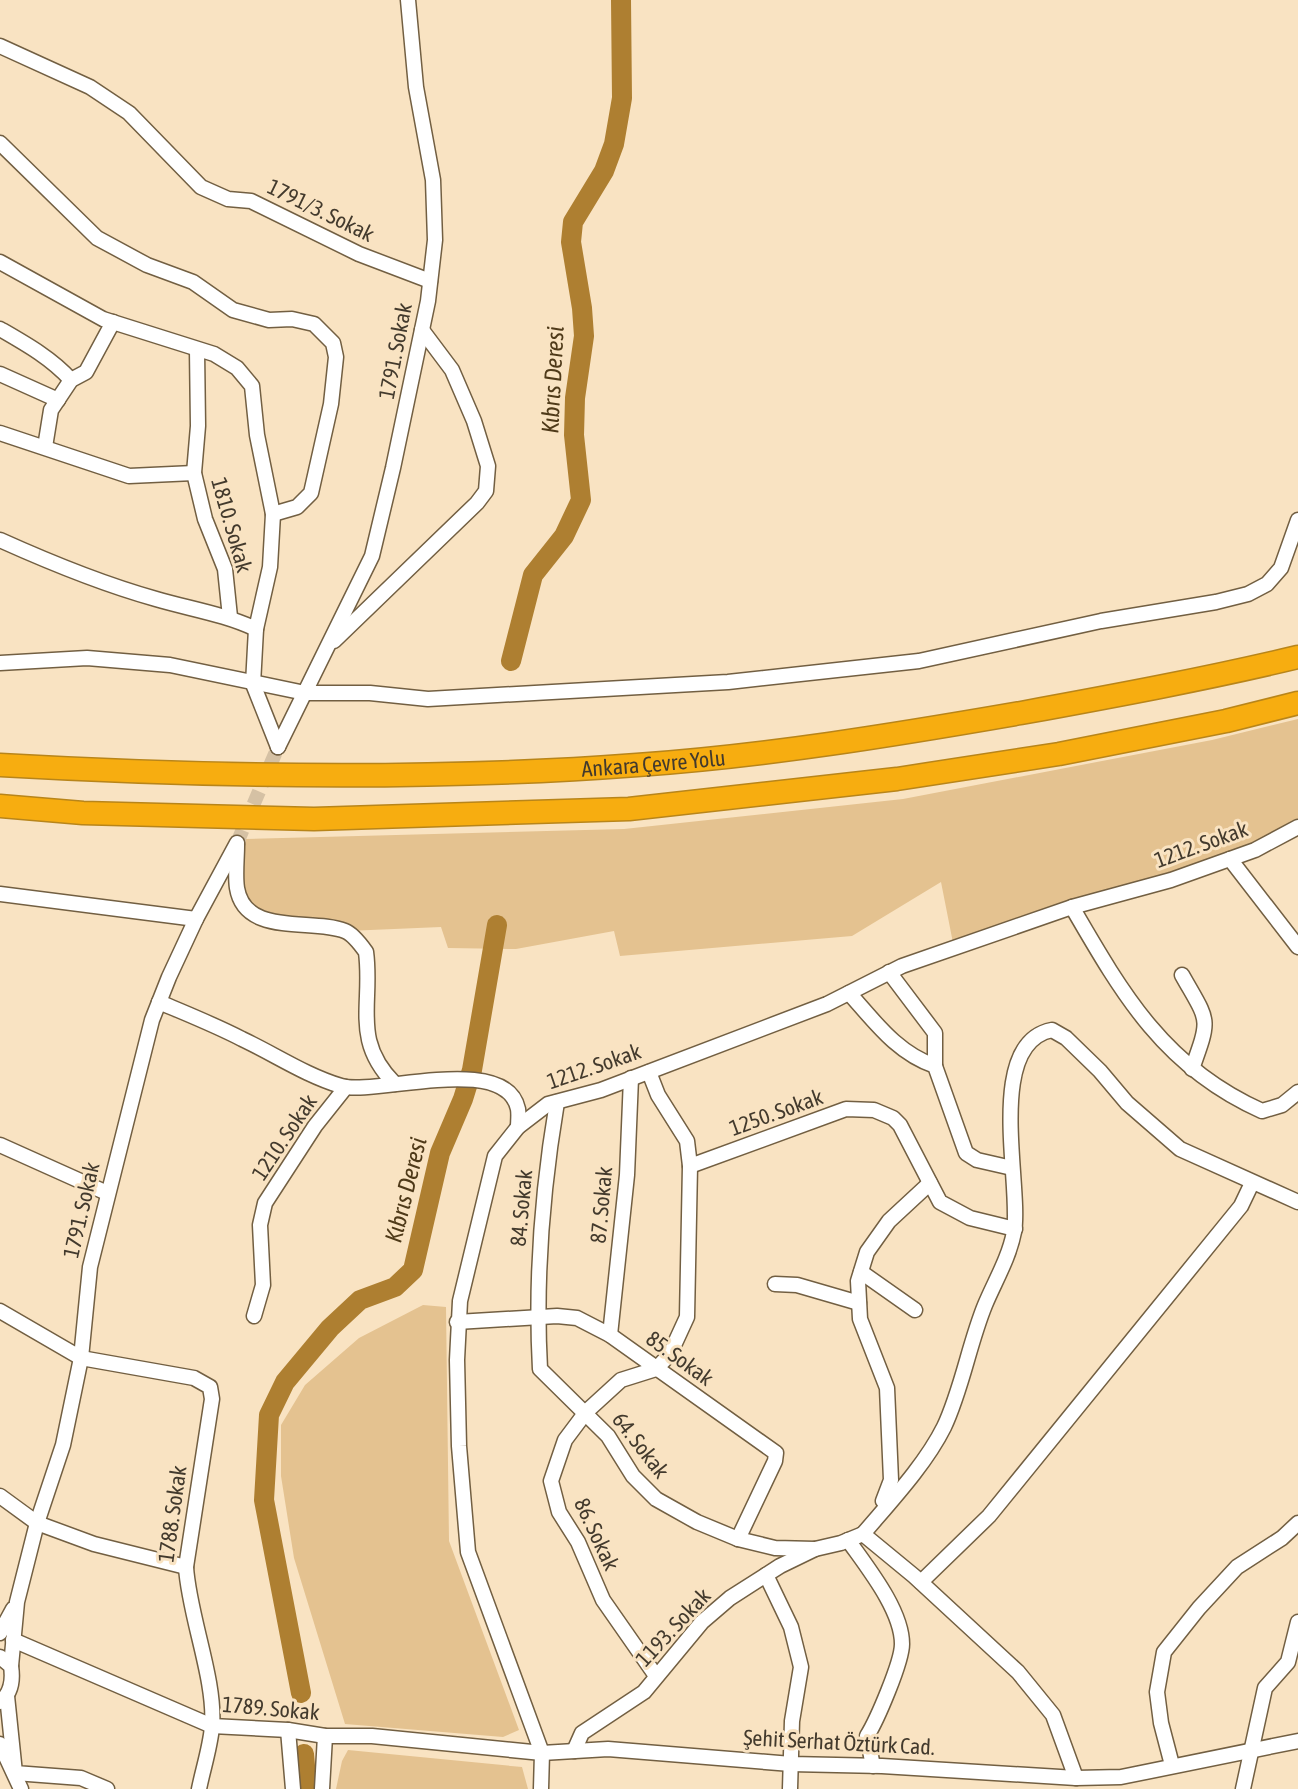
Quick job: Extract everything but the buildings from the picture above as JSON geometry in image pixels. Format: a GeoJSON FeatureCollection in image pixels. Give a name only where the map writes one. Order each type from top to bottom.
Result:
{"type":"FeatureCollection","features":[{"type":"Feature","properties":{"kind":"highway","name":"Ankara Çevre Yolu"},"geometry":{"type":"LineString","coordinates":[[0,765],[286,775],[636,765],[883,737],[1203,680],[1298,657]]}},
{"type":"Feature","properties":{"kind":"highway","name":"Ankara Çevre Yolu"},"geometry":{"type":"LineString","coordinates":[[0,806],[83,813],[314,819],[629,809],[897,779],[1059,754],[1226,721],[1298,703]]}},
{"type":"Feature","properties":{"kind":"street","name":"1791. Sokak"},"geometry":{"type":"LineString","coordinates":[[253,684],[278,747],[372,556],[422,330],[435,240],[433,180],[416,87],[408,0]]}},
{"type":"Feature","properties":{"kind":"street","name":"1791/3. Sokak"},"geometry":{"type":"LineString","coordinates":[[0,46],[90,87],[129,113],[201,187],[228,199],[251,201],[359,254],[430,281]]}},
{"type":"Feature","properties":{"kind":"street"},"geometry":{"type":"LineString","coordinates":[[0,143],[105,243],[147,265],[193,282],[233,310],[269,320],[292,319],[314,324],[328,336],[336,357],[331,404],[311,493],[297,507],[273,514]]}},
{"type":"Feature","properties":{"kind":"street"},"geometry":{"type":"LineString","coordinates":[[0,262],[113,322],[214,354],[237,368],[252,386],[257,435],[273,514],[270,567],[256,629],[253,684]]}},
{"type":"Feature","properties":{"kind":"street"},"geometry":{"type":"LineString","coordinates":[[45,447],[51,410],[71,380],[86,372],[113,322]]}},
{"type":"Feature","properties":{"kind":"street"},"geometry":{"type":"LineString","coordinates":[[0,329],[32,347],[71,380]]}},
{"type":"Feature","properties":{"kind":"street"},"geometry":{"type":"LineString","coordinates":[[328,647],[486,491],[488,466],[474,421],[452,370],[422,330]]}},
{"type":"Feature","properties":{"kind":"street","name":"1810. Sokak"},"geometry":{"type":"LineString","coordinates":[[197,350],[198,426],[194,473],[205,519],[225,569],[230,617]]}},
{"type":"Feature","properties":{"kind":"street"},"geometry":{"type":"LineString","coordinates":[[0,374],[58,400]]}},
{"type":"Feature","properties":{"kind":"street"},"geometry":{"type":"LineString","coordinates":[[0,433],[129,476],[194,473]]}},
{"type":"Feature","properties":{"kind":"street"},"geometry":{"type":"LineString","coordinates":[[0,663],[101,659],[170,665],[305,693],[370,693],[428,699],[728,682],[919,661],[1101,621],[1248,594],[1267,584],[1281,568],[1298,520]]}},
{"type":"Feature","properties":{"kind":"street"},"geometry":{"type":"LineString","coordinates":[[0,540],[78,575],[157,600],[230,617],[256,629]]}},
{"type":"Feature","properties":{"kind":"street","name":"1212. Sokak"},"geometry":{"type":"LineString","coordinates":[[542,1753],[468,1552],[459,1446],[457,1322],[495,1156],[518,1127],[548,1104],[649,1072],[827,1004],[902,966],[1072,907],[1171,880],[1255,850],[1298,827]]}},
{"type":"Feature","properties":{"kind":"street","name":"1791. Sokak"},"geometry":{"type":"LineString","coordinates":[[15,1773],[4,1699],[13,1675],[6,1661],[7,1637],[37,1523],[63,1445],[81,1358],[90,1267],[107,1193],[152,1020],[196,919],[237,843],[237,890],[245,907],[258,916],[281,924],[347,931],[366,952],[369,1044],[375,1060],[395,1084]]}},
{"type":"Feature","properties":{"kind":"street"},"geometry":{"type":"LineString","coordinates":[[1230,859],[1298,947]]}},
{"type":"Feature","properties":{"kind":"street"},"geometry":{"type":"LineString","coordinates":[[0,894],[196,919]]}},
{"type":"Feature","properties":{"kind":"street"},"geometry":{"type":"LineString","coordinates":[[1072,907],[1108,969],[1142,1017],[1160,1041],[1192,1069],[1232,1097],[1262,1111],[1282,1105],[1298,1092]]}},
{"type":"Feature","properties":{"kind":"street"},"geometry":{"type":"LineString","coordinates":[[889,972],[935,1033],[935,1066],[966,1153],[977,1160],[1012,1168]]}},
{"type":"Feature","properties":{"kind":"street"},"geometry":{"type":"LineString","coordinates":[[1182,975],[1207,1018],[1206,1030],[1192,1069]]}},
{"type":"Feature","properties":{"kind":"street"},"geometry":{"type":"LineString","coordinates":[[849,993],[902,1050],[915,1059],[935,1066]]}},
{"type":"Feature","properties":{"kind":"street"},"geometry":{"type":"LineString","coordinates":[[159,1002],[238,1037],[295,1068],[346,1087]]}},
{"type":"Feature","properties":{"kind":"street"},"geometry":{"type":"LineString","coordinates":[[1076,1778],[1053,1715],[1018,1672],[921,1582],[863,1534],[944,1427],[984,1306],[1008,1256],[1015,1229],[1010,1136],[1015,1068],[1027,1046],[1037,1036],[1052,1030],[1066,1038],[1127,1103],[1180,1149],[1298,1202]]}},
{"type":"Feature","properties":{"kind":"street"},"geometry":{"type":"LineString","coordinates":[[649,1072],[658,1095],[687,1141],[690,1166],[687,1317],[670,1354],[656,1369]]}},
{"type":"Feature","properties":{"kind":"street","name":"1210. Sokak"},"geometry":{"type":"LineString","coordinates":[[254,1316],[263,1285],[260,1225],[265,1203],[315,1126],[346,1087],[455,1078],[484,1082],[496,1086],[513,1099],[518,1109],[518,1127]]}},
{"type":"Feature","properties":{"kind":"street","name":"87. Sokak"},"geometry":{"type":"LineString","coordinates":[[610,1335],[627,1175],[631,1078]]}},
{"type":"Feature","properties":{"kind":"street","name":"84. Sokak"},"geometry":{"type":"LineString","coordinates":[[537,1318],[546,1172],[557,1102]]}},
{"type":"Feature","properties":{"kind":"street","name":"1250. Sokak"},"geometry":{"type":"LineString","coordinates":[[690,1166],[846,1109],[874,1110],[893,1118],[900,1125],[940,1202],[970,1218],[1015,1229]]}},
{"type":"Feature","properties":{"kind":"street"},"geometry":{"type":"LineString","coordinates":[[0,1145],[107,1193]]}},
{"type":"Feature","properties":{"kind":"street"},"geometry":{"type":"LineString","coordinates":[[878,1517],[891,1480],[887,1388],[860,1319],[858,1281],[867,1252],[889,1221],[930,1183]]}},
{"type":"Feature","properties":{"kind":"street"},"geometry":{"type":"LineString","coordinates":[[921,1582],[989,1516],[1241,1206],[1252,1183]]}},
{"type":"Feature","properties":{"kind":"street"},"geometry":{"type":"LineString","coordinates":[[861,1272],[915,1310]]}},
{"type":"Feature","properties":{"kind":"street"},"geometry":{"type":"LineString","coordinates":[[775,1284],[797,1285],[859,1303]]}},
{"type":"Feature","properties":{"kind":"street"},"geometry":{"type":"LineString","coordinates":[[0,1311],[81,1358]]}},
{"type":"Feature","properties":{"kind":"street","name":"85. Sokak"},"geometry":{"type":"LineString","coordinates":[[457,1322],[557,1316],[577,1318],[610,1335],[776,1453],[769,1475],[738,1539]]}},
{"type":"Feature","properties":{"kind":"street","name":"64. Sokak"},"geometry":{"type":"LineString","coordinates":[[537,1318],[540,1369],[608,1436],[633,1476],[656,1499],[697,1522],[738,1539],[775,1548],[815,1549]]}},
{"type":"Feature","properties":{"kind":"street","name":"1788. Sokak"},"geometry":{"type":"LineString","coordinates":[[81,1358],[194,1378],[210,1387],[212,1399],[186,1567],[187,1586],[210,1694],[212,1726],[199,1789]]}},
{"type":"Feature","properties":{"kind":"street","name":"86. Sokak"},"geometry":{"type":"LineString","coordinates":[[656,1369],[621,1380],[586,1412],[565,1440],[551,1481],[559,1512],[578,1542],[603,1600],[656,1676]]}},
{"type":"Feature","properties":{"kind":"street"},"geometry":{"type":"LineString","coordinates":[[0,1496],[37,1523],[94,1544],[186,1567]]}},
{"type":"Feature","properties":{"kind":"street"},"geometry":{"type":"LineString","coordinates":[[1172,1765],[1157,1692],[1164,1652],[1237,1567],[1282,1538],[1298,1523]]}},
{"type":"Feature","properties":{"kind":"street","name":"1193. Sokak"},"geometry":{"type":"LineString","coordinates":[[574,1751],[582,1733],[644,1692],[702,1622],[730,1598],[815,1549],[863,1534]]}},
{"type":"Feature","properties":{"kind":"street"},"geometry":{"type":"LineString","coordinates":[[848,1540],[895,1615],[902,1645],[878,1718],[867,1736],[873,1766]]}},
{"type":"Feature","properties":{"kind":"street"},"geometry":{"type":"LineString","coordinates":[[766,1575],[791,1627],[801,1667],[792,1721],[790,1789]]}},
{"type":"Feature","properties":{"kind":"street"},"geometry":{"type":"LineString","coordinates":[[1243,1789],[1265,1688],[1288,1662],[1298,1622]]}},
{"type":"Feature","properties":{"kind":"street","name":"1789. Sokak"},"geometry":{"type":"LineString","coordinates":[[7,1637],[212,1726],[288,1730],[325,1736],[372,1736],[542,1753]]}},
{"type":"Feature","properties":{"kind":"street"},"geometry":{"type":"LineString","coordinates":[[288,1730],[293,1789]]}},
{"type":"Feature","properties":{"kind":"street"},"geometry":{"type":"LineString","coordinates":[[322,1789],[325,1736]]}},
{"type":"Feature","properties":{"kind":"street","name":"Şehit Serhat Öztürk Cad."},"geometry":{"type":"LineString","coordinates":[[542,1753],[608,1749],[791,1764],[873,1766],[1120,1783],[1172,1765],[1298,1741]]}},
{"type":"Feature","properties":{"kind":"street"},"geometry":{"type":"LineString","coordinates":[[0,1744],[21,1789]]}},
{"type":"Feature","properties":{"kind":"street"},"geometry":{"type":"LineString","coordinates":[[541,1789],[542,1753]]}},
{"type":"Feature","properties":{"kind":"street"},"geometry":{"type":"LineString","coordinates":[[15,1773],[81,1778],[107,1789]]}},
{"type":"Feature","properties":{"kind":"shaded area"},"geometry":{"type":"Polygon","coordinates":[[[1298,719],[1298,827],[1255,850],[954,948],[941,882],[852,936],[620,956],[614,931],[516,949],[448,948],[441,927],[347,931],[258,916],[237,890],[246,839],[624,829],[903,799],[1212,740],[1298,719]]]}},
{"type":"Feature","properties":{"kind":"shaded area"},"geometry":{"type":"Polygon","coordinates":[[[423,1305],[446,1307],[449,1541],[519,1730],[503,1737],[345,1724],[294,1558],[281,1476],[281,1425],[305,1385],[359,1338],[423,1305]]]}},
{"type":"Feature","properties":{"kind":"shaded area"},"geometry":{"type":"Polygon","coordinates":[[[348,1750],[522,1767],[528,1789],[336,1789],[342,1761],[348,1750]]]}},
{"type":"Feature","properties":{"kind":"waterway","name":"Kıbrıs Deresi"},"geometry":{"type":"LineString","coordinates":[[511,661],[533,575],[564,536],[581,500],[574,435],[575,398],[584,336],[571,242],[573,222],[604,171],[614,144],[622,98],[621,0]]}},
{"type":"Feature","properties":{"kind":"waterway","name":"Kıbrıs Deresi"},"geometry":{"type":"LineString","coordinates":[[301,1693],[264,1500],[269,1415],[285,1382],[330,1328],[360,1300],[395,1287],[413,1270],[440,1153],[472,1070],[497,925]]}},
{"type":"Feature","properties":{"kind":"waterway","name":"Kıbrıs Deresi"},"geometry":{"type":"LineString","coordinates":[[304,1754],[307,1789]]}},
{"type":"Feature","properties":{"kind":"tunnel"},"geometry":{"type":"LineString","coordinates":[[237,843],[278,747]]}}]}
